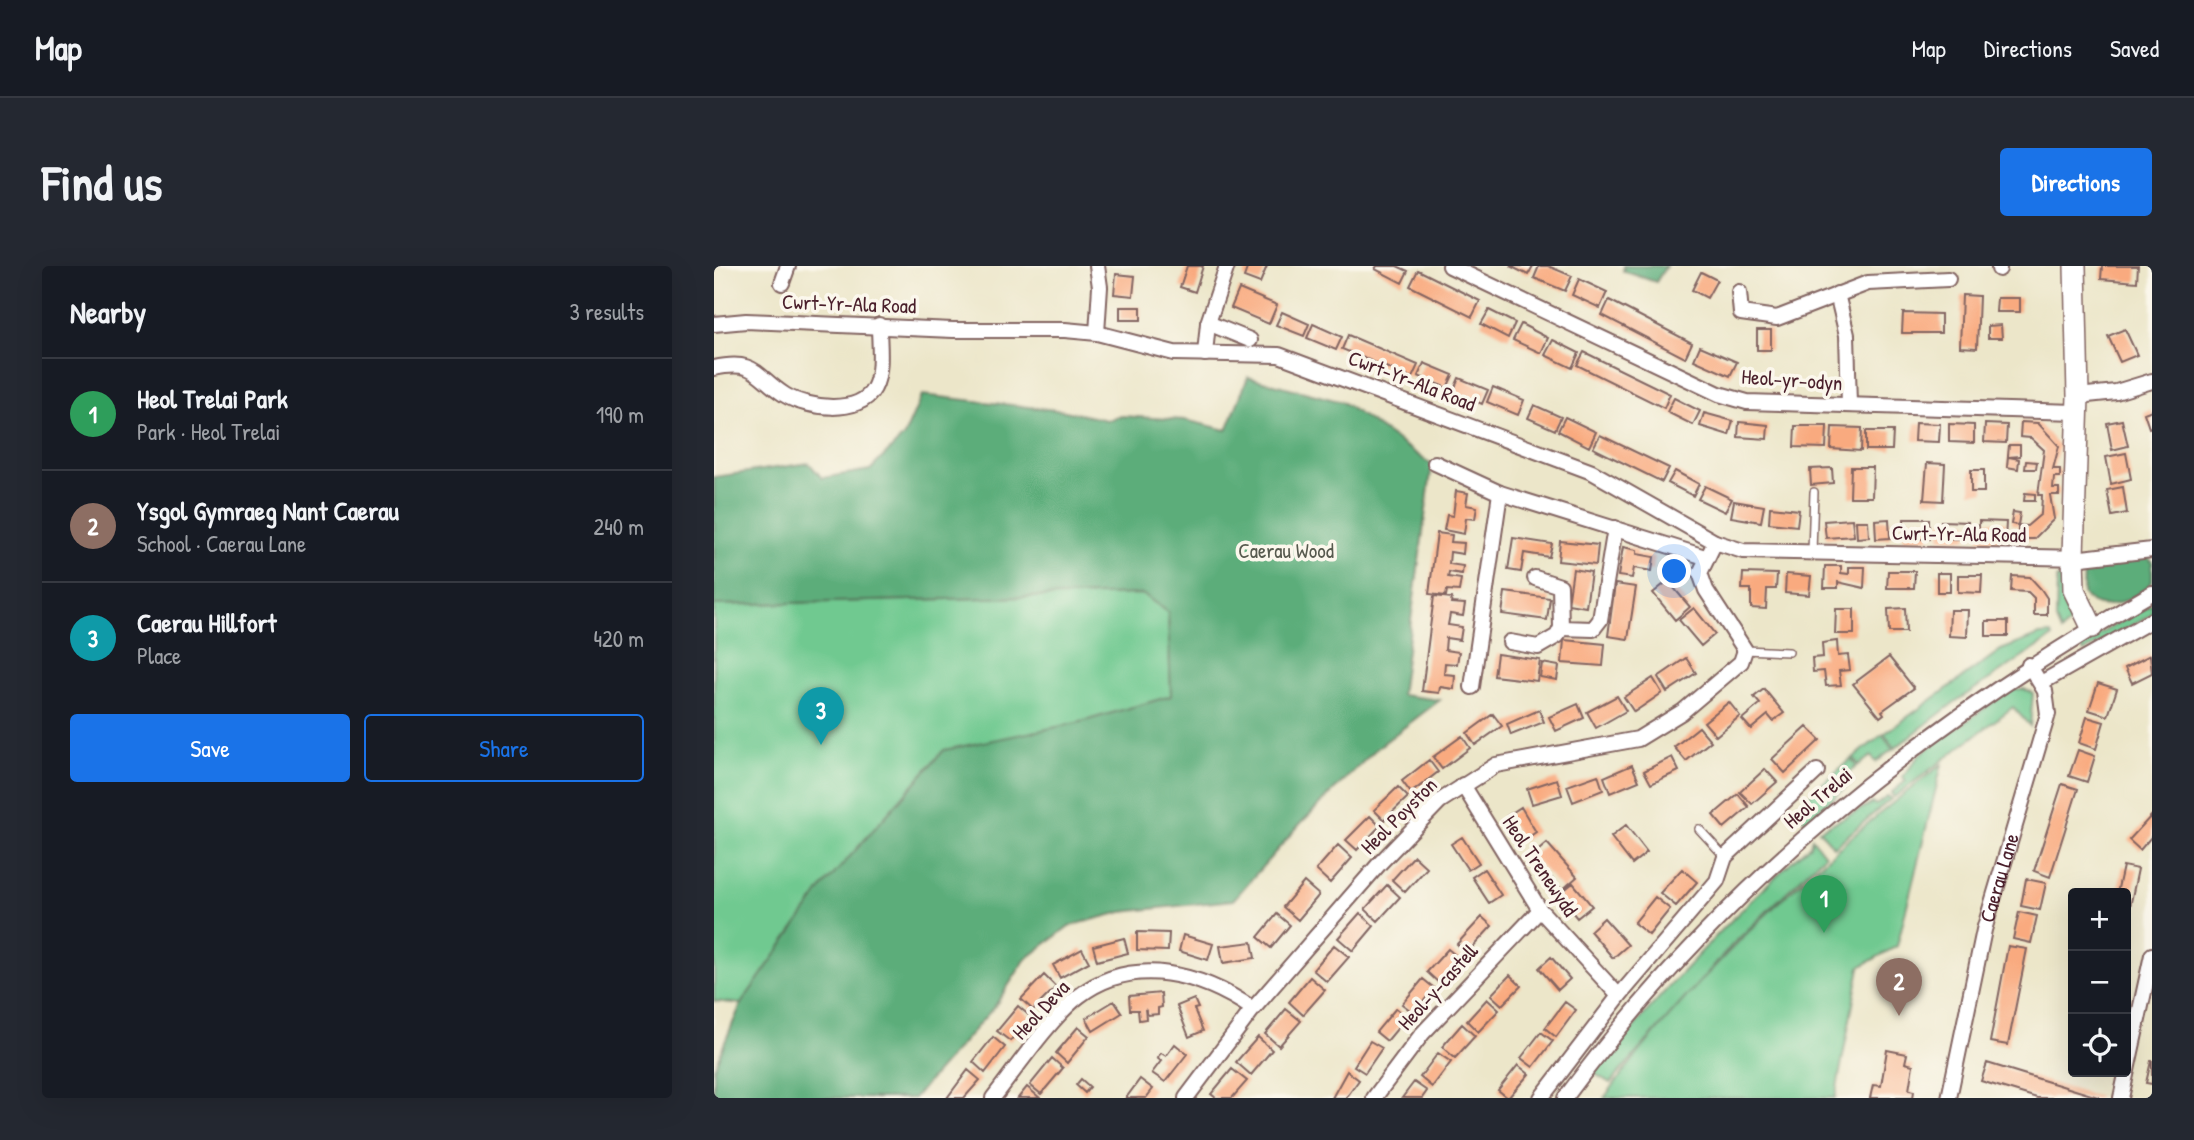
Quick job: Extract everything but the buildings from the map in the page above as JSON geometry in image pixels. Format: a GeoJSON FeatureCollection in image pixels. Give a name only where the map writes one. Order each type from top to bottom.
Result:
{"type":"FeatureCollection","features":[{"type":"Feature","properties":{"kind":"street"},"geometry":{"type":"LineString","coordinates":[[782,283],[788,266]]}},
{"type":"Feature","properties":{"kind":"street"},"geometry":{"type":"LineString","coordinates":[[1097,266],[1100,287],[1097,333]]}},
{"type":"Feature","properties":{"kind":"street"},"geometry":{"type":"LineString","coordinates":[[1205,354],[1208,323],[1227,266]]}},
{"type":"Feature","properties":{"kind":"street","name":"Heol-yr-odyn"},"geometry":{"type":"LineString","coordinates":[[1450,266],[1719,394],[1747,402],[1849,405],[2078,404],[2152,381]]}},
{"type":"Feature","properties":{"kind":"street"},"geometry":{"type":"LineString","coordinates":[[2075,266],[2078,404],[2074,590],[2092,627]]}},
{"type":"Feature","properties":{"kind":"street"},"geometry":{"type":"LineString","coordinates":[[1739,292],[1741,313],[1777,318],[1868,283],[1948,279]]}},
{"type":"Feature","properties":{"kind":"street"},"geometry":{"type":"LineString","coordinates":[[1837,294],[1847,335],[1849,405]]}},
{"type":"Feature","properties":{"kind":"street","name":"Cwrt-Yr-Ala Road"},"geometry":{"type":"LineString","coordinates":[[714,324],[746,321],[879,324],[1097,333],[1174,353],[1279,355],[1592,472],[1715,542],[1742,551],[2073,556]]}},
{"type":"Feature","properties":{"kind":"street"},"geometry":{"type":"LineString","coordinates":[[1208,323],[1250,340]]}},
{"type":"Feature","properties":{"kind":"street"},"geometry":{"type":"LineString","coordinates":[[714,368],[730,366],[753,369],[784,395],[806,404],[837,406],[856,403],[874,389],[878,376],[879,324]]}},
{"type":"Feature","properties":{"kind":"street"},"geometry":{"type":"LineString","coordinates":[[1436,463],[1500,493],[1705,557]]}},
{"type":"Feature","properties":{"kind":"street"},"geometry":{"type":"LineString","coordinates":[[1472,687],[1471,661],[1500,493]]}},
{"type":"Feature","properties":{"kind":"street"},"geometry":{"type":"LineString","coordinates":[[1561,628],[1587,630],[1597,626],[1615,528]]}},
{"type":"Feature","properties":{"kind":"street"},"geometry":{"type":"LineString","coordinates":[[1715,542],[1705,557],[1700,573],[1706,590],[1745,650]]}},
{"type":"Feature","properties":{"kind":"street"},"geometry":{"type":"LineString","coordinates":[[2073,556],[2122,555],[2152,550]]}},
{"type":"Feature","properties":{"kind":"street"},"geometry":{"type":"LineString","coordinates":[[1510,642],[1538,647],[1557,636],[1561,628],[1560,586],[1535,578]]}},
{"type":"Feature","properties":{"kind":"street","name":"Heol Trelai"},"geometry":{"type":"LineString","coordinates":[[1565,1098],[1655,987],[1771,866],[1900,756],[2029,665],[2152,593]]}},
{"type":"Feature","properties":{"kind":"street"},"geometry":{"type":"LineString","coordinates":[[2041,683],[2152,620]]}},
{"type":"Feature","properties":{"kind":"street","name":"Heol Poyston"},"geometry":{"type":"LineString","coordinates":[[1186,1098],[1253,1009],[1380,863],[1440,801],[1496,765],[1638,739],[1682,712],[1730,673],[1741,662],[1745,650]]}},
{"type":"Feature","properties":{"kind":"street","name":"Caerau Lane"},"geometry":{"type":"LineString","coordinates":[[1952,1097],[1984,930],[2048,714],[2048,702],[2041,683],[2029,665]]}},
{"type":"Feature","properties":{"kind":"street","name":"Heol Trelai"},"geometry":{"type":"LineString","coordinates":[[1541,1098],[1619,996],[1717,881],[1725,857],[1817,771]]}},
{"type":"Feature","properties":{"kind":"street","name":"Heol Trenewydd"},"geometry":{"type":"LineString","coordinates":[[1462,785],[1540,910],[1619,996]]}},
{"type":"Feature","properties":{"kind":"street","name":"Heol-y-castell"},"geometry":{"type":"LineString","coordinates":[[1374,1098],[1422,1034],[1540,910]]}},
{"type":"Feature","properties":{"kind":"street"},"geometry":{"type":"LineString","coordinates":[[2121,1098],[2152,956]]}},
{"type":"Feature","properties":{"kind":"street","name":"Heol Deva"},"geometry":{"type":"LineString","coordinates":[[993,1098],[1079,996],[1127,975],[1179,973],[1229,992],[1253,1009]]}},
{"type":"Feature","properties":{"kind":"lane"},"geometry":{"type":"LineString","coordinates":[[1812,552],[1814,492]]}},
{"type":"Feature","properties":{"kind":"lane"},"geometry":{"type":"LineString","coordinates":[[1745,650],[1789,652]]}},
{"type":"Feature","properties":{"kind":"lane"},"geometry":{"type":"LineString","coordinates":[[1699,829],[1725,857]]}},
{"type":"Feature","properties":{"kind":"green space"},"geometry":{"type":"Polygon","coordinates":[[[1624,266],[1666,266],[1656,282],[1623,271],[1624,266]]]}},
{"type":"Feature","properties":{"kind":"green space","name":"Caerau Wood"},"geometry":{"type":"Polygon","coordinates":[[[1248,377],[1342,402],[1432,465],[1401,695],[1440,700],[1377,748],[1301,823],[1233,900],[1122,912],[1069,926],[1025,960],[995,1006],[914,1098],[714,1098],[714,1068],[741,1004],[823,887],[944,750],[1081,722],[1171,696],[1168,612],[1142,594],[714,605],[714,477],[809,463],[822,478],[870,470],[904,436],[922,395],[1065,411],[1107,420],[1122,416],[1185,420],[1227,430],[1248,377]]]}},
{"type":"Feature","properties":{"kind":"green space"},"geometry":{"type":"Polygon","coordinates":[[[2147,556],[2152,562],[2152,582],[2128,600],[2098,605],[2083,594],[2084,569],[2090,564],[2147,556]]]}},
{"type":"Feature","properties":{"kind":"green space"},"geometry":{"type":"Polygon","coordinates":[[[2057,578],[2062,578],[2074,619],[2061,632],[2056,620],[2057,578]]]}},
{"type":"Feature","properties":{"kind":"green space"},"geometry":{"type":"Polygon","coordinates":[[[1142,594],[1168,612],[1171,696],[1081,722],[942,752],[823,887],[741,1004],[714,1001],[714,605],[1142,594]]]}},
{"type":"Feature","properties":{"kind":"green space"},"geometry":{"type":"Polygon","coordinates":[[[2152,604],[2152,614],[2084,652],[2080,645],[2152,604]]]}},
{"type":"Feature","properties":{"kind":"green space"},"geometry":{"type":"Polygon","coordinates":[[[2051,634],[2053,637],[1955,702],[1895,748],[1884,734],[2001,650],[2040,635],[2051,634]]]}},
{"type":"Feature","properties":{"kind":"green space"},"geometry":{"type":"Polygon","coordinates":[[[2012,689],[2024,689],[2033,693],[2030,726],[2013,707],[1894,797],[1891,793],[1906,781],[1903,777],[1920,754],[2012,689]]]}},
{"type":"Feature","properties":{"kind":"green space"},"geometry":{"type":"Polygon","coordinates":[[[1882,735],[1893,749],[1876,762],[1871,756],[1859,765],[1853,758],[1882,735]]]}},
{"type":"Feature","properties":{"kind":"green space"},"geometry":{"type":"Polygon","coordinates":[[[1851,759],[1857,766],[1847,774],[1853,781],[1817,812],[1810,826],[1794,808],[1851,759]]]}},
{"type":"Feature","properties":{"kind":"green space"},"geometry":{"type":"Polygon","coordinates":[[[1942,764],[1897,946],[1860,967],[1835,1098],[1604,1098],[1678,1006],[1761,919],[1850,839],[1942,764]]]}},
{"type":"Feature","properties":{"kind":"green space"},"geometry":{"type":"Polygon","coordinates":[[[1888,796],[1891,799],[1834,847],[1819,830],[1873,803],[1876,805],[1888,796]]]}},
{"type":"Feature","properties":{"kind":"green space"},"geometry":{"type":"Polygon","coordinates":[[[1812,838],[1825,855],[1732,945],[1610,1083],[1592,1072],[1719,933],[1810,845],[1812,838]]]}},
{"type":"Feature","properties":{"kind":"place","name":"Caerau Hillfort"},"geometry":{"type":"Point","coordinates":[821,745]}},
{"type":"Feature","properties":{"kind":"place","name":"Heol Trelai Park"},"geometry":{"type":"Point","coordinates":[1824,933]}},
{"type":"Feature","properties":{"kind":"place","name":"Ysgol Gymraeg Nant Caerau"},"geometry":{"type":"Point","coordinates":[1899,1016]}}]}
